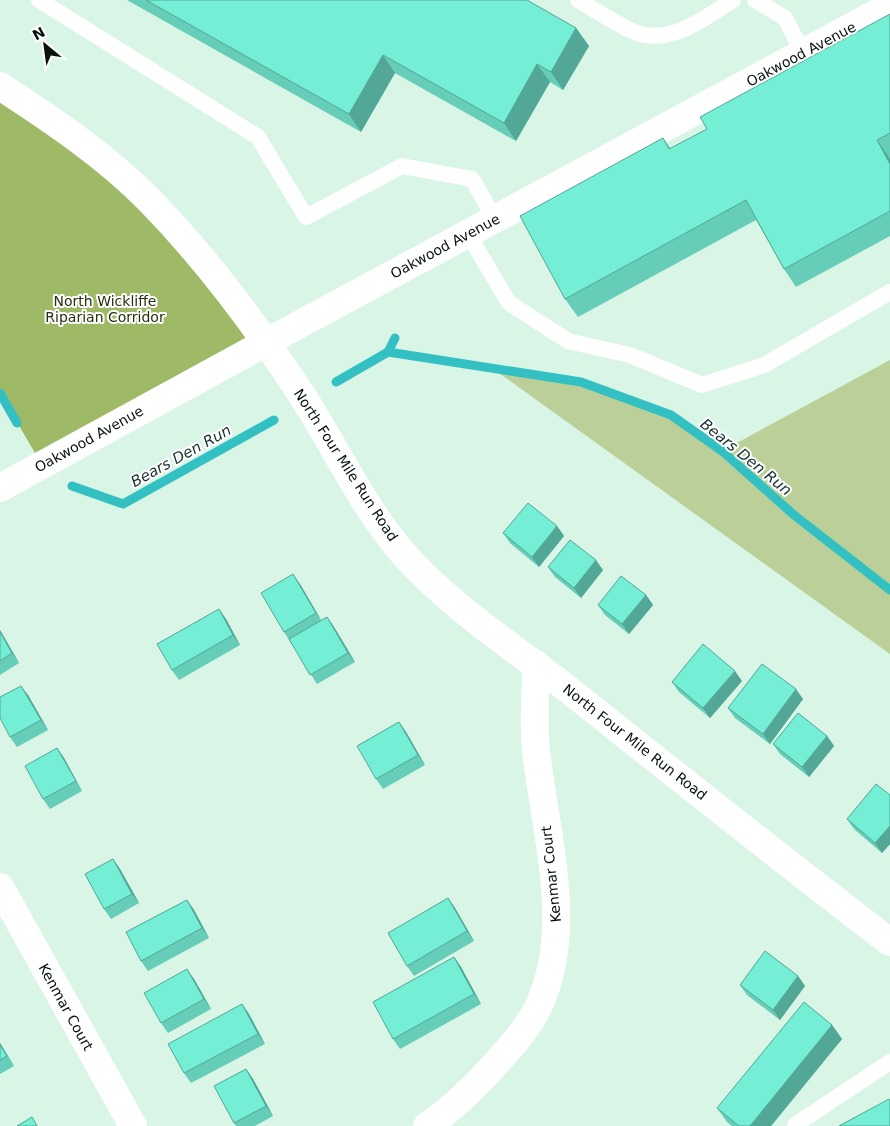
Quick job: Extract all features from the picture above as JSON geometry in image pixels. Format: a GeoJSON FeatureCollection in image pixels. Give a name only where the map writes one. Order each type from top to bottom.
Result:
{"type":"FeatureCollection","features":[{"type":"Feature","properties":{"kind":"street","name":"Oakwood Avenue"},"geometry":{"type":"LineString","coordinates":[[0,488],[890,6]]}},
{"type":"Feature","properties":{"kind":"street","name":"North Four Mile Run Road"},"geometry":{"type":"LineString","coordinates":[[0,86],[91,149],[148,199],[219,277],[303,396],[367,503],[399,548],[447,597],[536,664],[890,942]]}},
{"type":"Feature","properties":{"kind":"street","name":"Kenmar Court"},"geometry":{"type":"LineString","coordinates":[[427,1126],[451,1110],[478,1084],[522,1033],[542,1000],[551,972],[556,938],[556,895],[536,748],[536,664]]}},
{"type":"Feature","properties":{"kind":"street","name":"Kenmar Court"},"geometry":{"type":"LineString","coordinates":[[0,887],[133,1126]]}},
{"type":"Feature","properties":{"kind":"lane"},"geometry":{"type":"LineString","coordinates":[[39,0],[258,137],[306,217],[402,166],[472,179],[495,219]]}},
{"type":"Feature","properties":{"kind":"lane"},"geometry":{"type":"LineString","coordinates":[[578,0],[639,34],[658,36],[679,31],[733,0]]}},
{"type":"Feature","properties":{"kind":"lane"},"geometry":{"type":"LineString","coordinates":[[755,0],[785,18],[803,53]]}},
{"type":"Feature","properties":{"kind":"lane"},"geometry":{"type":"LineString","coordinates":[[468,234],[509,303],[568,342],[630,355],[702,385],[764,365],[890,292]]}},
{"type":"Feature","properties":{"kind":"lane"},"geometry":{"type":"LineString","coordinates":[[795,1125],[890,1062]]}},
{"type":"Feature","properties":{"kind":"green space","name":"North Wickliffe Riparian Corridor"},"geometry":{"type":"Polygon","coordinates":[[[0,86],[91,149],[265,343],[42,465],[0,393],[0,86]]]}},
{"type":"Feature","properties":{"kind":"green space"},"geometry":{"type":"Polygon","coordinates":[[[890,360],[890,654],[492,368],[581,382],[671,415],[722,451],[890,360]]]}},
{"type":"Feature","properties":{"kind":"building"},"geometry":{"type":"Polygon","coordinates":[[[146,0],[527,0],[576,28],[551,72],[537,64],[504,123],[383,55],[349,114],[146,0]]]}},
{"type":"Feature","properties":{"kind":"building"},"geometry":{"type":"Polygon","coordinates":[[[890,14],[890,133],[877,140],[890,164],[890,211],[784,269],[746,200],[565,299],[520,216],[663,138],[669,149],[707,129],[700,117],[890,14]]]}},
{"type":"Feature","properties":{"kind":"building"},"geometry":{"type":"Polygon","coordinates":[[[528,503],[557,526],[532,557],[503,533],[528,503]]]}},
{"type":"Feature","properties":{"kind":"building"},"geometry":{"type":"Polygon","coordinates":[[[570,540],[596,560],[574,588],[548,567],[570,540]]]}},
{"type":"Feature","properties":{"kind":"building"},"geometry":{"type":"Polygon","coordinates":[[[293,574],[316,613],[284,632],[261,593],[293,574]]]}},
{"type":"Feature","properties":{"kind":"building"},"geometry":{"type":"Polygon","coordinates":[[[621,576],[646,595],[622,624],[598,605],[621,576]]]}},
{"type":"Feature","properties":{"kind":"building"},"geometry":{"type":"Polygon","coordinates":[[[219,609],[233,635],[172,670],[157,644],[219,609]]]}},
{"type":"Feature","properties":{"kind":"building"},"geometry":{"type":"Polygon","coordinates":[[[327,617],[348,653],[310,675],[289,639],[327,617]]]}},
{"type":"Feature","properties":{"kind":"building"},"geometry":{"type":"Polygon","coordinates":[[[0,632],[12,653],[0,661],[0,632]]]}},
{"type":"Feature","properties":{"kind":"building"},"geometry":{"type":"Polygon","coordinates":[[[703,644],[735,671],[703,708],[672,682],[703,644]]]}},
{"type":"Feature","properties":{"kind":"building"},"geometry":{"type":"Polygon","coordinates":[[[762,664],[796,689],[763,734],[728,708],[762,664]]]}},
{"type":"Feature","properties":{"kind":"building"},"geometry":{"type":"Polygon","coordinates":[[[21,686],[41,720],[10,737],[0,718],[0,697],[21,686]]]}},
{"type":"Feature","properties":{"kind":"building"},"geometry":{"type":"Polygon","coordinates":[[[798,713],[827,736],[802,767],[773,744],[798,713]]]}},
{"type":"Feature","properties":{"kind":"building"},"geometry":{"type":"Polygon","coordinates":[[[399,722],[418,755],[376,779],[357,746],[399,722]]]}},
{"type":"Feature","properties":{"kind":"building"},"geometry":{"type":"Polygon","coordinates":[[[57,748],[76,781],[43,799],[25,766],[57,748]]]}},
{"type":"Feature","properties":{"kind":"building"},"geometry":{"type":"Polygon","coordinates":[[[876,784],[890,795],[890,826],[875,843],[847,819],[876,784]]]}},
{"type":"Feature","properties":{"kind":"building"},"geometry":{"type":"Polygon","coordinates":[[[113,859],[132,894],[104,909],[85,874],[113,859]]]}},
{"type":"Feature","properties":{"kind":"building"},"geometry":{"type":"Polygon","coordinates":[[[448,898],[467,931],[407,966],[388,933],[448,898]]]}},
{"type":"Feature","properties":{"kind":"building"},"geometry":{"type":"Polygon","coordinates":[[[187,900],[202,928],[141,961],[126,932],[187,900]]]}},
{"type":"Feature","properties":{"kind":"building"},"geometry":{"type":"Polygon","coordinates":[[[765,951],[798,976],[773,1010],[740,985],[765,951]]]}},
{"type":"Feature","properties":{"kind":"building"},"geometry":{"type":"Polygon","coordinates":[[[454,957],[474,994],[393,1039],[373,1002],[454,957]]]}},
{"type":"Feature","properties":{"kind":"building"},"geometry":{"type":"Polygon","coordinates":[[[187,969],[204,999],[161,1023],[144,993],[187,969]]]}},
{"type":"Feature","properties":{"kind":"building"},"geometry":{"type":"Polygon","coordinates":[[[804,1002],[832,1025],[750,1126],[739,1126],[717,1108],[804,1002]]]}},
{"type":"Feature","properties":{"kind":"building"},"geometry":{"type":"Polygon","coordinates":[[[242,1004],[258,1034],[184,1073],[168,1044],[242,1004]]]}},
{"type":"Feature","properties":{"kind":"building"},"geometry":{"type":"Polygon","coordinates":[[[0,1045],[7,1056],[0,1060],[0,1045]]]}},
{"type":"Feature","properties":{"kind":"building"},"geometry":{"type":"Polygon","coordinates":[[[246,1069],[266,1106],[234,1123],[214,1086],[246,1069]]]}},
{"type":"Feature","properties":{"kind":"building"},"geometry":{"type":"Polygon","coordinates":[[[889,1099],[890,1126],[839,1126],[889,1099]]]}},
{"type":"Feature","properties":{"kind":"building"},"geometry":{"type":"Polygon","coordinates":[[[32,1117],[37,1126],[17,1126],[32,1117]]]}},
{"type":"Feature","properties":{"kind":"waterway"},"geometry":{"type":"LineString","coordinates":[[388,352],[395,338]]}},
{"type":"Feature","properties":{"kind":"waterway","name":"Bears Den Run"},"geometry":{"type":"LineString","coordinates":[[336,382],[388,352],[581,382],[671,415],[722,451],[794,515],[890,590]]}},
{"type":"Feature","properties":{"kind":"waterway","name":"Bears Den Run"},"geometry":{"type":"LineString","coordinates":[[0,393],[17,423]]}},
{"type":"Feature","properties":{"kind":"waterway","name":"Bears Den Run"},"geometry":{"type":"LineString","coordinates":[[72,486],[123,504],[274,420]]}}]}
